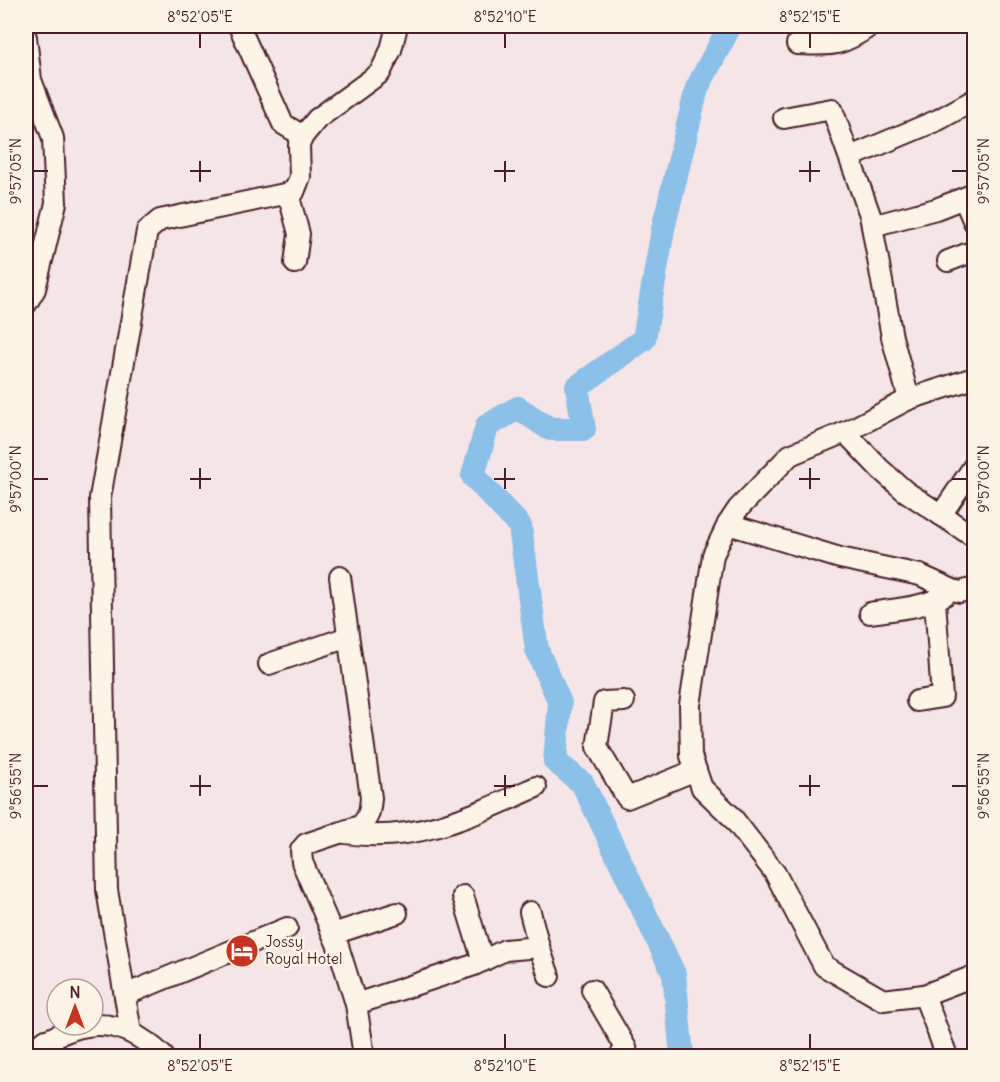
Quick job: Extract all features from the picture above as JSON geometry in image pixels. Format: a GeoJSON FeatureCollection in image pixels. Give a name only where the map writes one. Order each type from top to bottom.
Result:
{"type":"FeatureCollection","features":[{"type":"Feature","properties":{"kind":"street"},"geometry":{"type":"LineString","coordinates":[[239,26],[283,124],[303,136]]}},
{"type":"Feature","properties":{"kind":"street"},"geometry":{"type":"LineString","coordinates":[[131,1032],[107,890],[100,498],[147,231],[160,220],[294,192],[299,183],[299,145],[303,136],[317,119],[380,73],[391,50],[397,26]]}},
{"type":"Feature","properties":{"kind":"street"},"geometry":{"type":"LineString","coordinates":[[797,44],[836,45],[870,26]]}},
{"type":"Feature","properties":{"kind":"street"},"geometry":{"type":"LineString","coordinates":[[26,37],[31,80],[53,138],[56,203],[35,289],[26,304]]}},
{"type":"Feature","properties":{"kind":"street"},"geometry":{"type":"LineString","coordinates":[[850,157],[938,120],[975,100]]}},
{"type":"Feature","properties":{"kind":"street"},"geometry":{"type":"LineString","coordinates":[[784,118],[832,109],[872,226],[892,337],[909,399]]}},
{"type":"Feature","properties":{"kind":"street"},"geometry":{"type":"LineString","coordinates":[[288,193],[299,234],[296,263]]}},
{"type":"Feature","properties":{"kind":"street"},"geometry":{"type":"LineString","coordinates":[[872,226],[936,209],[969,196],[975,222]]}},
{"type":"Feature","properties":{"kind":"street"},"geometry":{"type":"LineString","coordinates":[[948,261],[975,251]]}},
{"type":"Feature","properties":{"kind":"street"},"geometry":{"type":"LineString","coordinates":[[975,378],[909,399],[845,432],[790,455],[738,509],[713,555],[690,705],[691,756],[702,788],[732,817],[776,873],[824,966],[883,1000],[924,995],[975,976]]}},
{"type":"Feature","properties":{"kind":"street"},"geometry":{"type":"LineString","coordinates":[[845,432],[880,469],[905,491],[975,537]]}},
{"type":"Feature","properties":{"kind":"street"},"geometry":{"type":"LineString","coordinates":[[941,515],[975,466]]}},
{"type":"Feature","properties":{"kind":"street"},"geometry":{"type":"LineString","coordinates":[[728,524],[840,558],[920,575],[960,592],[974,589]]}},
{"type":"Feature","properties":{"kind":"street"},"geometry":{"type":"LineString","coordinates":[[340,578],[371,798],[370,813],[360,826],[306,844],[301,850],[302,862],[333,934],[356,1004],[364,1056]]}},
{"type":"Feature","properties":{"kind":"street"},"geometry":{"type":"LineString","coordinates":[[870,613],[935,601],[953,590]]}},
{"type":"Feature","properties":{"kind":"street"},"geometry":{"type":"LineString","coordinates":[[917,701],[942,697],[935,601]]}},
{"type":"Feature","properties":{"kind":"street"},"geometry":{"type":"LineString","coordinates":[[269,664],[348,637]]}},
{"type":"Feature","properties":{"kind":"street"},"geometry":{"type":"LineString","coordinates":[[624,701],[604,702],[597,747],[627,798],[696,770]]}},
{"type":"Feature","properties":{"kind":"street"},"geometry":{"type":"LineString","coordinates":[[342,832],[362,836],[426,830],[467,818],[536,787]]}},
{"type":"Feature","properties":{"kind":"street"},"geometry":{"type":"LineString","coordinates":[[463,896],[483,961]]}},
{"type":"Feature","properties":{"kind":"street"},"geometry":{"type":"LineString","coordinates":[[530,912],[549,976]]}},
{"type":"Feature","properties":{"kind":"street"},"geometry":{"type":"LineString","coordinates":[[333,934],[397,913]]}},
{"type":"Feature","properties":{"kind":"street"},"geometry":{"type":"LineString","coordinates":[[125,995],[287,928]]}},
{"type":"Feature","properties":{"kind":"street"},"geometry":{"type":"LineString","coordinates":[[356,1004],[483,961],[505,950],[539,947]]}},
{"type":"Feature","properties":{"kind":"street"},"geometry":{"type":"LineString","coordinates":[[592,990],[626,1048],[620,1056]]}},
{"type":"Feature","properties":{"kind":"street"},"geometry":{"type":"LineString","coordinates":[[924,995],[947,1056]]}},
{"type":"Feature","properties":{"kind":"street"},"geometry":{"type":"LineString","coordinates":[[26,1052],[46,1040],[77,1027],[102,1025],[131,1032],[148,1042],[163,1056]]}},
{"type":"Feature","properties":{"kind":"street"},"geometry":{"type":"LineString","coordinates":[[46,1040],[58,1056]]}},
{"type":"Feature","properties":{"kind":"waterway"},"geometry":{"type":"LineString","coordinates":[[682,1056],[674,974],[583,784],[555,761],[560,703],[537,650],[520,526],[473,476],[487,426],[518,408],[550,429],[584,429],[577,387],[644,339],[663,229],[697,88],[730,26]]}},
{"type":"Feature","properties":{"kind":"place","name":"Jossy Royal Hotel"},"geometry":{"type":"Point","coordinates":[242,951]}}]}
